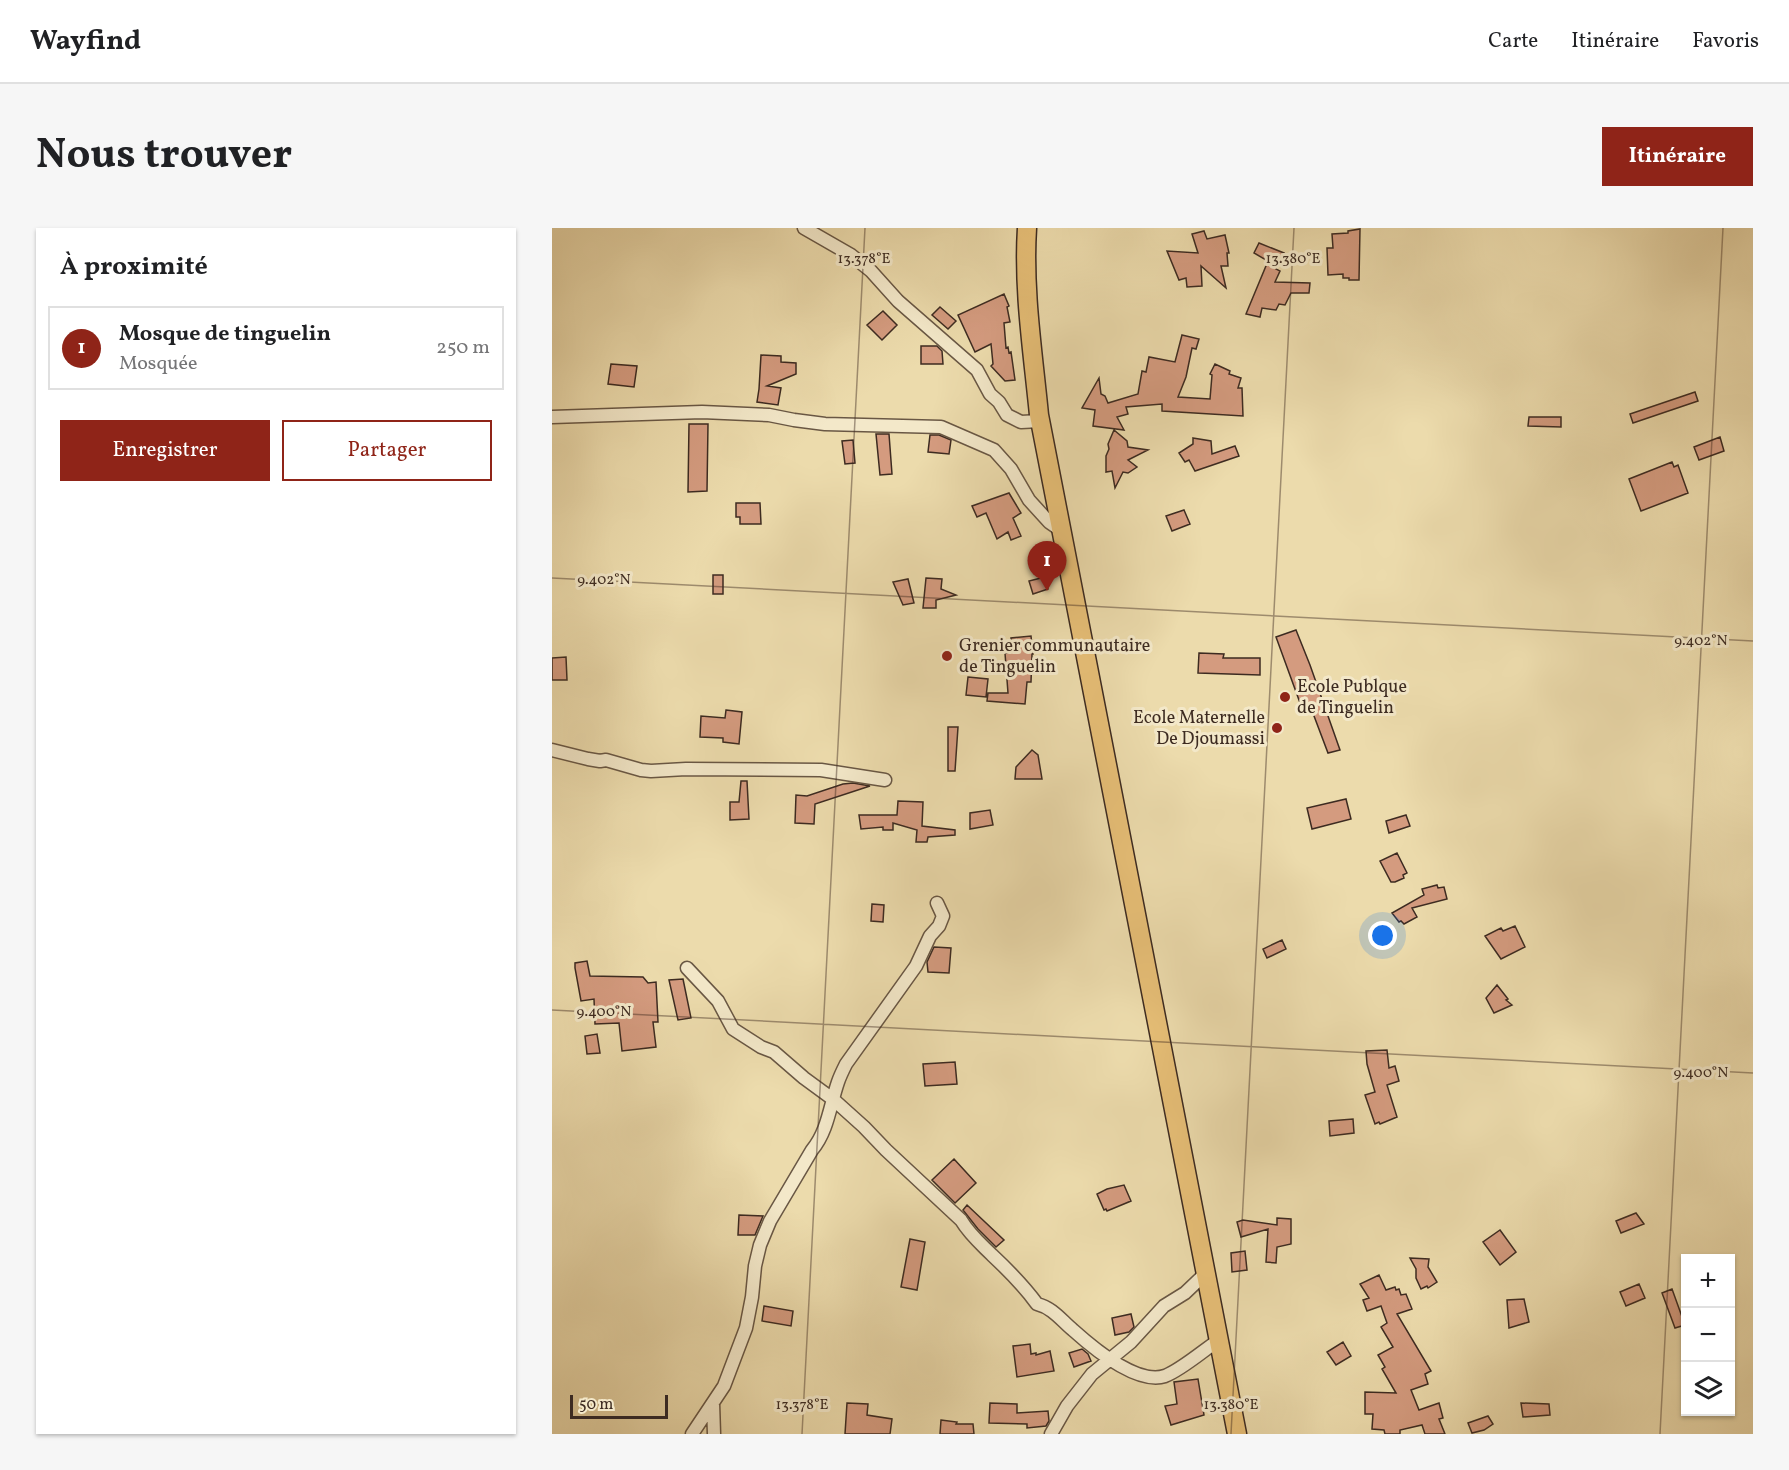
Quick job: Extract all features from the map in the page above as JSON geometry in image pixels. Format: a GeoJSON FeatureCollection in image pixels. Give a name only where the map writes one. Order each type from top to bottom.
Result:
{"type":"FeatureCollection","features":[{"type":"Feature","properties":{"kind":"main road"},"geometry":{"type":"LineString","coordinates":[[1027,228],[1029,319],[1040,421],[1237,1434]]}},
{"type":"Feature","properties":{"kind":"street"},"geometry":{"type":"LineString","coordinates":[[804,228],[851,255],[871,271],[898,301],[977,370],[990,394],[999,402],[1007,415],[1021,422],[1040,421]]}},
{"type":"Feature","properties":{"kind":"street"},"geometry":{"type":"LineString","coordinates":[[552,417],[702,412],[769,415],[825,424],[941,427],[994,450],[1011,469],[1029,500],[1049,522],[1062,531]]}},
{"type":"Feature","properties":{"kind":"street"},"geometry":{"type":"LineString","coordinates":[[552,750],[651,771],[821,770],[885,780]]}},
{"type":"Feature","properties":{"kind":"street"},"geometry":{"type":"LineString","coordinates":[[693,1434],[724,1386],[746,1328],[755,1266],[760,1245],[770,1221],[820,1140],[838,1081],[846,1064],[916,966],[930,936],[939,926],[943,916],[938,903]]}},
{"type":"Feature","properties":{"kind":"street"},"geometry":{"type":"LineString","coordinates":[[687,968],[718,1001],[733,1029],[761,1047],[774,1052],[834,1100],[961,1220],[970,1235],[1008,1270],[1037,1304],[1046,1306],[1056,1313],[1067,1325],[1109,1359],[1150,1378],[1164,1376],[1219,1340]]}},
{"type":"Feature","properties":{"kind":"street"},"geometry":{"type":"LineString","coordinates":[[1051,1434],[1067,1406],[1092,1374],[1131,1341],[1164,1306],[1185,1293],[1206,1273]]}},
{"type":"Feature","properties":{"kind":"street"},"geometry":{"type":"LineString","coordinates":[[713,1403],[714,1434]]}},
{"type":"Feature","properties":{"kind":"building"},"geometry":{"type":"Polygon","coordinates":[[[1360,229],[1359,280],[1343,278],[1343,274],[1328,275],[1327,248],[1333,248],[1332,234],[1348,233],[1348,231],[1360,229]]]}},
{"type":"Feature","properties":{"kind":"building"},"geometry":{"type":"Polygon","coordinates":[[[1204,231],[1207,239],[1225,235],[1229,253],[1227,253],[1228,266],[1221,266],[1226,288],[1201,266],[1202,286],[1187,287],[1186,278],[1179,280],[1167,251],[1198,253],[1192,234],[1204,231]]]}},
{"type":"Feature","properties":{"kind":"building"},"geometry":{"type":"Polygon","coordinates":[[[1259,243],[1284,253],[1276,269],[1280,271],[1275,282],[1310,283],[1309,293],[1291,293],[1285,305],[1279,304],[1276,310],[1262,308],[1260,317],[1246,314],[1268,261],[1254,253],[1259,243]]]}},
{"type":"Feature","properties":{"kind":"building"},"geometry":{"type":"Polygon","coordinates":[[[1004,294],[1009,306],[1007,307],[1010,322],[1004,323],[1006,348],[1008,347],[1009,353],[1011,352],[1015,380],[1005,381],[991,366],[993,364],[991,344],[975,352],[958,315],[1004,294]]]}},
{"type":"Feature","properties":{"kind":"building"},"geometry":{"type":"Polygon","coordinates":[[[940,307],[956,321],[948,329],[932,315],[940,307]]]}},
{"type":"Feature","properties":{"kind":"building"},"geometry":{"type":"Polygon","coordinates":[[[883,311],[897,325],[882,340],[867,325],[883,311]]]}},
{"type":"Feature","properties":{"kind":"building"},"geometry":{"type":"Polygon","coordinates":[[[1182,335],[1199,339],[1196,349],[1192,348],[1186,377],[1178,397],[1210,399],[1212,375],[1210,374],[1215,364],[1230,371],[1229,374],[1241,378],[1238,388],[1242,388],[1243,416],[1162,411],[1162,404],[1126,407],[1128,414],[1117,417],[1124,430],[1093,426],[1095,410],[1082,408],[1099,378],[1101,394],[1105,396],[1108,403],[1138,394],[1142,371],[1146,372],[1149,357],[1175,362],[1182,335]]]}},
{"type":"Feature","properties":{"kind":"building"},"geometry":{"type":"Polygon","coordinates":[[[921,346],[937,346],[942,351],[943,364],[921,364],[921,346]]]}},
{"type":"Feature","properties":{"kind":"building"},"geometry":{"type":"Polygon","coordinates":[[[761,355],[781,356],[781,362],[796,363],[796,374],[767,386],[781,388],[778,405],[757,402],[761,355]]]}},
{"type":"Feature","properties":{"kind":"building"},"geometry":{"type":"Polygon","coordinates":[[[611,364],[637,366],[634,387],[608,384],[611,364]]]}},
{"type":"Feature","properties":{"kind":"building"},"geometry":{"type":"Polygon","coordinates":[[[1695,392],[1698,401],[1633,423],[1630,414],[1695,392]]]}},
{"type":"Feature","properties":{"kind":"building"},"geometry":{"type":"Polygon","coordinates":[[[1529,417],[1561,417],[1561,427],[1528,426],[1529,417]]]}},
{"type":"Feature","properties":{"kind":"building"},"geometry":{"type":"Polygon","coordinates":[[[689,424],[708,424],[707,491],[688,492],[689,424]]]}},
{"type":"Feature","properties":{"kind":"building"},"geometry":{"type":"Polygon","coordinates":[[[1114,430],[1127,441],[1128,447],[1148,450],[1128,460],[1137,467],[1128,473],[1123,472],[1115,488],[1112,471],[1106,472],[1108,444],[1114,430]]]}},
{"type":"Feature","properties":{"kind":"building"},"geometry":{"type":"Polygon","coordinates":[[[876,434],[889,434],[892,474],[880,475],[876,434]]]}},
{"type":"Feature","properties":{"kind":"building"},"geometry":{"type":"Polygon","coordinates":[[[930,435],[939,435],[951,440],[949,454],[928,452],[930,435]]]}},
{"type":"Feature","properties":{"kind":"building"},"geometry":{"type":"Polygon","coordinates":[[[1720,437],[1724,451],[1699,460],[1694,447],[1720,437]]]}},
{"type":"Feature","properties":{"kind":"building"},"geometry":{"type":"Polygon","coordinates":[[[1193,438],[1211,441],[1212,454],[1235,446],[1239,456],[1195,471],[1189,460],[1185,462],[1179,453],[1193,444],[1193,438]]]}},
{"type":"Feature","properties":{"kind":"building"},"geometry":{"type":"Polygon","coordinates":[[[853,440],[855,463],[845,464],[842,441],[853,440]]]}},
{"type":"Feature","properties":{"kind":"building"},"geometry":{"type":"Polygon","coordinates":[[[1672,462],[1674,467],[1678,465],[1688,493],[1641,511],[1629,479],[1672,462]]]}},
{"type":"Feature","properties":{"kind":"building"},"geometry":{"type":"Polygon","coordinates":[[[1009,493],[1021,513],[1013,518],[1021,536],[1011,540],[1008,532],[997,539],[986,513],[977,517],[972,506],[1009,493]]]}},
{"type":"Feature","properties":{"kind":"building"},"geometry":{"type":"Polygon","coordinates":[[[736,503],[760,503],[761,524],[740,524],[740,517],[736,517],[736,503]]]}},
{"type":"Feature","properties":{"kind":"building"},"geometry":{"type":"Polygon","coordinates":[[[1184,510],[1190,524],[1172,531],[1166,516],[1184,510]]]}},
{"type":"Feature","properties":{"kind":"building"},"geometry":{"type":"Polygon","coordinates":[[[713,575],[723,575],[723,594],[713,594],[713,575]]]}},
{"type":"Feature","properties":{"kind":"building"},"geometry":{"type":"Polygon","coordinates":[[[1045,577],[1048,589],[1033,594],[1029,581],[1045,577]]]}},
{"type":"Feature","properties":{"kind":"building"},"geometry":{"type":"Polygon","coordinates":[[[926,578],[942,579],[941,589],[956,595],[936,600],[936,608],[923,608],[926,578]]]}},
{"type":"Feature","properties":{"kind":"building"},"geometry":{"type":"Polygon","coordinates":[[[908,579],[914,603],[903,605],[893,582],[908,579]]]}},
{"type":"Feature","properties":{"kind":"building"},"geometry":{"type":"Polygon","coordinates":[[[1296,630],[1340,750],[1328,753],[1311,708],[1303,711],[1276,637],[1296,630]]]}},
{"type":"Feature","properties":{"kind":"building"},"geometry":{"type":"Polygon","coordinates":[[[1031,636],[1033,654],[1031,682],[1027,682],[1025,704],[987,701],[988,693],[1008,693],[1005,653],[1013,652],[1011,638],[1031,636]]]}},
{"type":"Feature","properties":{"kind":"building"},"geometry":{"type":"Polygon","coordinates":[[[1199,653],[1224,654],[1223,658],[1260,658],[1260,675],[1198,673],[1199,653]]]}},
{"type":"Feature","properties":{"kind":"building"},"geometry":{"type":"Polygon","coordinates":[[[566,657],[567,680],[552,680],[552,658],[566,657]]]}},
{"type":"Feature","properties":{"kind":"building"},"geometry":{"type":"Polygon","coordinates":[[[968,677],[988,679],[986,697],[966,695],[968,677]]]}},
{"type":"Feature","properties":{"kind":"building"},"geometry":{"type":"Polygon","coordinates":[[[726,710],[742,712],[739,744],[723,742],[723,738],[700,737],[701,716],[725,718],[726,710]]]}},
{"type":"Feature","properties":{"kind":"building"},"geometry":{"type":"Polygon","coordinates":[[[948,727],[958,727],[955,771],[948,771],[948,727]]]}},
{"type":"Feature","properties":{"kind":"building"},"geometry":{"type":"Polygon","coordinates":[[[1032,750],[1038,755],[1042,779],[1015,779],[1016,767],[1032,750]]]}},
{"type":"Feature","properties":{"kind":"building"},"geometry":{"type":"Polygon","coordinates":[[[741,781],[747,781],[749,819],[730,820],[730,802],[739,802],[741,781]]]}},
{"type":"Feature","properties":{"kind":"building"},"geometry":{"type":"Polygon","coordinates":[[[853,783],[870,786],[815,804],[814,824],[795,823],[796,795],[807,796],[853,783]]]}},
{"type":"Feature","properties":{"kind":"building"},"geometry":{"type":"Polygon","coordinates":[[[1346,799],[1351,819],[1312,829],[1307,808],[1346,799]]]}},
{"type":"Feature","properties":{"kind":"building"},"geometry":{"type":"Polygon","coordinates":[[[898,801],[923,802],[922,826],[955,830],[955,835],[928,837],[927,842],[916,842],[917,830],[893,823],[893,830],[883,830],[883,827],[861,829],[859,815],[897,815],[898,801]]]}},
{"type":"Feature","properties":{"kind":"building"},"geometry":{"type":"Polygon","coordinates":[[[990,810],[993,825],[970,829],[970,813],[990,810]]]}},
{"type":"Feature","properties":{"kind":"building"},"geometry":{"type":"Polygon","coordinates":[[[1406,815],[1410,826],[1389,833],[1386,821],[1406,815]]]}},
{"type":"Feature","properties":{"kind":"building"},"geometry":{"type":"Polygon","coordinates":[[[1397,853],[1407,873],[1403,875],[1404,878],[1391,882],[1380,861],[1397,853]]]}},
{"type":"Feature","properties":{"kind":"building"},"geometry":{"type":"Polygon","coordinates":[[[1437,885],[1438,888],[1444,887],[1447,899],[1412,908],[1417,917],[1404,924],[1399,922],[1392,913],[1424,895],[1422,889],[1437,885]]]}},
{"type":"Feature","properties":{"kind":"building"},"geometry":{"type":"Polygon","coordinates":[[[872,904],[884,905],[883,922],[871,921],[872,904]]]}},
{"type":"Feature","properties":{"kind":"building"},"geometry":{"type":"Polygon","coordinates":[[[1515,926],[1525,947],[1501,959],[1485,936],[1501,928],[1503,931],[1515,926]]]}},
{"type":"Feature","properties":{"kind":"building"},"geometry":{"type":"Polygon","coordinates":[[[1282,940],[1286,949],[1267,958],[1263,949],[1282,940]]]}},
{"type":"Feature","properties":{"kind":"building"},"geometry":{"type":"Polygon","coordinates":[[[934,947],[951,948],[949,973],[928,972],[927,962],[934,947]]]}},
{"type":"Feature","properties":{"kind":"building"},"geometry":{"type":"Polygon","coordinates":[[[587,961],[590,976],[643,977],[648,983],[656,982],[658,1022],[653,1022],[656,1047],[622,1051],[619,1023],[595,1024],[594,999],[581,1001],[575,968],[575,963],[587,961]]]}},
{"type":"Feature","properties":{"kind":"building"},"geometry":{"type":"Polygon","coordinates":[[[683,979],[691,1018],[678,1020],[669,980],[683,979]]]}},
{"type":"Feature","properties":{"kind":"building"},"geometry":{"type":"Polygon","coordinates":[[[1497,985],[1512,1005],[1494,1013],[1486,998],[1497,985]]]}},
{"type":"Feature","properties":{"kind":"building"},"geometry":{"type":"Polygon","coordinates":[[[597,1034],[600,1053],[587,1054],[585,1036],[597,1034]]]}},
{"type":"Feature","properties":{"kind":"building"},"geometry":{"type":"Polygon","coordinates":[[[1387,1050],[1389,1068],[1395,1066],[1399,1081],[1387,1085],[1397,1117],[1375,1124],[1365,1095],[1375,1092],[1367,1064],[1366,1051],[1387,1050]]]}},
{"type":"Feature","properties":{"kind":"building"},"geometry":{"type":"Polygon","coordinates":[[[955,1062],[957,1084],[925,1086],[923,1064],[955,1062]]]}},
{"type":"Feature","properties":{"kind":"building"},"geometry":{"type":"Polygon","coordinates":[[[1353,1119],[1354,1133],[1330,1136],[1329,1121],[1353,1119]]]}},
{"type":"Feature","properties":{"kind":"building"},"geometry":{"type":"Polygon","coordinates":[[[954,1159],[976,1183],[955,1203],[932,1180],[954,1159]]]}},
{"type":"Feature","properties":{"kind":"building"},"geometry":{"type":"Polygon","coordinates":[[[1124,1185],[1131,1201],[1107,1211],[1104,1210],[1097,1194],[1124,1185]]]}},
{"type":"Feature","properties":{"kind":"building"},"geometry":{"type":"Polygon","coordinates":[[[967,1205],[1004,1240],[996,1247],[963,1210],[967,1205]]]}},
{"type":"Feature","properties":{"kind":"building"},"geometry":{"type":"Polygon","coordinates":[[[1636,1213],[1644,1224],[1621,1233],[1616,1221],[1636,1213]]]}},
{"type":"Feature","properties":{"kind":"building"},"geometry":{"type":"Polygon","coordinates":[[[739,1215],[763,1216],[755,1235],[738,1235],[739,1215]]]}},
{"type":"Feature","properties":{"kind":"building"},"geometry":{"type":"Polygon","coordinates":[[[1277,1218],[1291,1219],[1291,1244],[1277,1247],[1276,1263],[1266,1262],[1268,1229],[1241,1237],[1237,1222],[1243,1220],[1277,1225],[1277,1218]]]}},
{"type":"Feature","properties":{"kind":"building"},"geometry":{"type":"Polygon","coordinates":[[[1500,1230],[1516,1252],[1500,1265],[1483,1242],[1500,1230]]]}},
{"type":"Feature","properties":{"kind":"building"},"geometry":{"type":"Polygon","coordinates":[[[910,1239],[925,1242],[917,1290],[901,1287],[910,1239]]]}},
{"type":"Feature","properties":{"kind":"building"},"geometry":{"type":"Polygon","coordinates":[[[1245,1251],[1247,1270],[1232,1272],[1231,1253],[1245,1251]]]}},
{"type":"Feature","properties":{"kind":"building"},"geometry":{"type":"Polygon","coordinates":[[[1410,1258],[1429,1259],[1428,1267],[1437,1282],[1428,1288],[1427,1286],[1421,1289],[1416,1278],[1416,1269],[1410,1258]]]}},
{"type":"Feature","properties":{"kind":"building"},"geometry":{"type":"Polygon","coordinates":[[[1379,1275],[1386,1290],[1395,1287],[1396,1290],[1399,1289],[1401,1295],[1406,1294],[1412,1309],[1397,1314],[1431,1371],[1425,1374],[1428,1384],[1411,1390],[1419,1410],[1439,1403],[1443,1418],[1439,1419],[1445,1434],[1425,1434],[1422,1425],[1400,1430],[1400,1434],[1385,1434],[1384,1430],[1372,1429],[1373,1414],[1365,1414],[1365,1392],[1396,1393],[1382,1369],[1385,1367],[1378,1355],[1393,1347],[1381,1327],[1387,1323],[1381,1306],[1367,1311],[1363,1300],[1369,1298],[1360,1284],[1379,1275]]]}},
{"type":"Feature","properties":{"kind":"building"},"geometry":{"type":"Polygon","coordinates":[[[1639,1284],[1645,1298],[1626,1306],[1620,1292],[1639,1284]]]}},
{"type":"Feature","properties":{"kind":"building"},"geometry":{"type":"Polygon","coordinates":[[[1672,1289],[1681,1314],[1681,1326],[1675,1328],[1662,1293],[1672,1289]]]}},
{"type":"Feature","properties":{"kind":"building"},"geometry":{"type":"Polygon","coordinates":[[[1524,1299],[1529,1322],[1509,1328],[1507,1300],[1524,1299]]]}},
{"type":"Feature","properties":{"kind":"building"},"geometry":{"type":"Polygon","coordinates":[[[764,1306],[793,1311],[791,1326],[762,1321],[764,1306]]]}},
{"type":"Feature","properties":{"kind":"building"},"geometry":{"type":"Polygon","coordinates":[[[1131,1314],[1134,1327],[1129,1332],[1115,1335],[1112,1318],[1131,1314]]]}},
{"type":"Feature","properties":{"kind":"building"},"geometry":{"type":"Polygon","coordinates":[[[1343,1342],[1351,1356],[1336,1365],[1327,1352],[1343,1342]]]}},
{"type":"Feature","properties":{"kind":"building"},"geometry":{"type":"Polygon","coordinates":[[[1030,1344],[1031,1354],[1050,1351],[1054,1371],[1017,1377],[1013,1346],[1030,1344]]]}},
{"type":"Feature","properties":{"kind":"building"},"geometry":{"type":"Polygon","coordinates":[[[1082,1349],[1091,1361],[1074,1367],[1069,1353],[1082,1349]]]}},
{"type":"Feature","properties":{"kind":"building"},"geometry":{"type":"Polygon","coordinates":[[[1198,1379],[1204,1415],[1171,1425],[1165,1406],[1177,1404],[1174,1382],[1198,1379]]]}},
{"type":"Feature","properties":{"kind":"building"},"geometry":{"type":"Polygon","coordinates":[[[847,1403],[868,1404],[867,1415],[892,1419],[890,1434],[845,1434],[847,1403]]]}},
{"type":"Feature","properties":{"kind":"building"},"geometry":{"type":"Polygon","coordinates":[[[990,1403],[1017,1404],[1017,1413],[1048,1411],[1049,1421],[1046,1426],[1027,1428],[1027,1424],[989,1423],[990,1403]]]}},
{"type":"Feature","properties":{"kind":"building"},"geometry":{"type":"Polygon","coordinates":[[[1521,1403],[1549,1404],[1550,1415],[1523,1417],[1521,1403]]]}},
{"type":"Feature","properties":{"kind":"building"},"geometry":{"type":"Polygon","coordinates":[[[1488,1416],[1493,1424],[1484,1430],[1472,1433],[1468,1423],[1488,1416]]]}},
{"type":"Feature","properties":{"kind":"building"},"geometry":{"type":"Polygon","coordinates":[[[941,1420],[957,1422],[956,1424],[973,1424],[974,1434],[940,1434],[941,1420]]]}},
{"type":"Feature","properties":{"kind":"place","name":"Mosque de tinguelin"},"geometry":{"type":"Point","coordinates":[1047,591]}},
{"type":"Feature","properties":{"kind":"place","name":"Grenier communautaire de Tinguelin"},"geometry":{"type":"Point","coordinates":[947,656]}},
{"type":"Feature","properties":{"kind":"place","name":"Ecole Publque de Tinguelin"},"geometry":{"type":"Point","coordinates":[1285,697]}},
{"type":"Feature","properties":{"kind":"place","name":"Ecole Maternelle De Djoumassi"},"geometry":{"type":"Point","coordinates":[1277,728]}}]}
